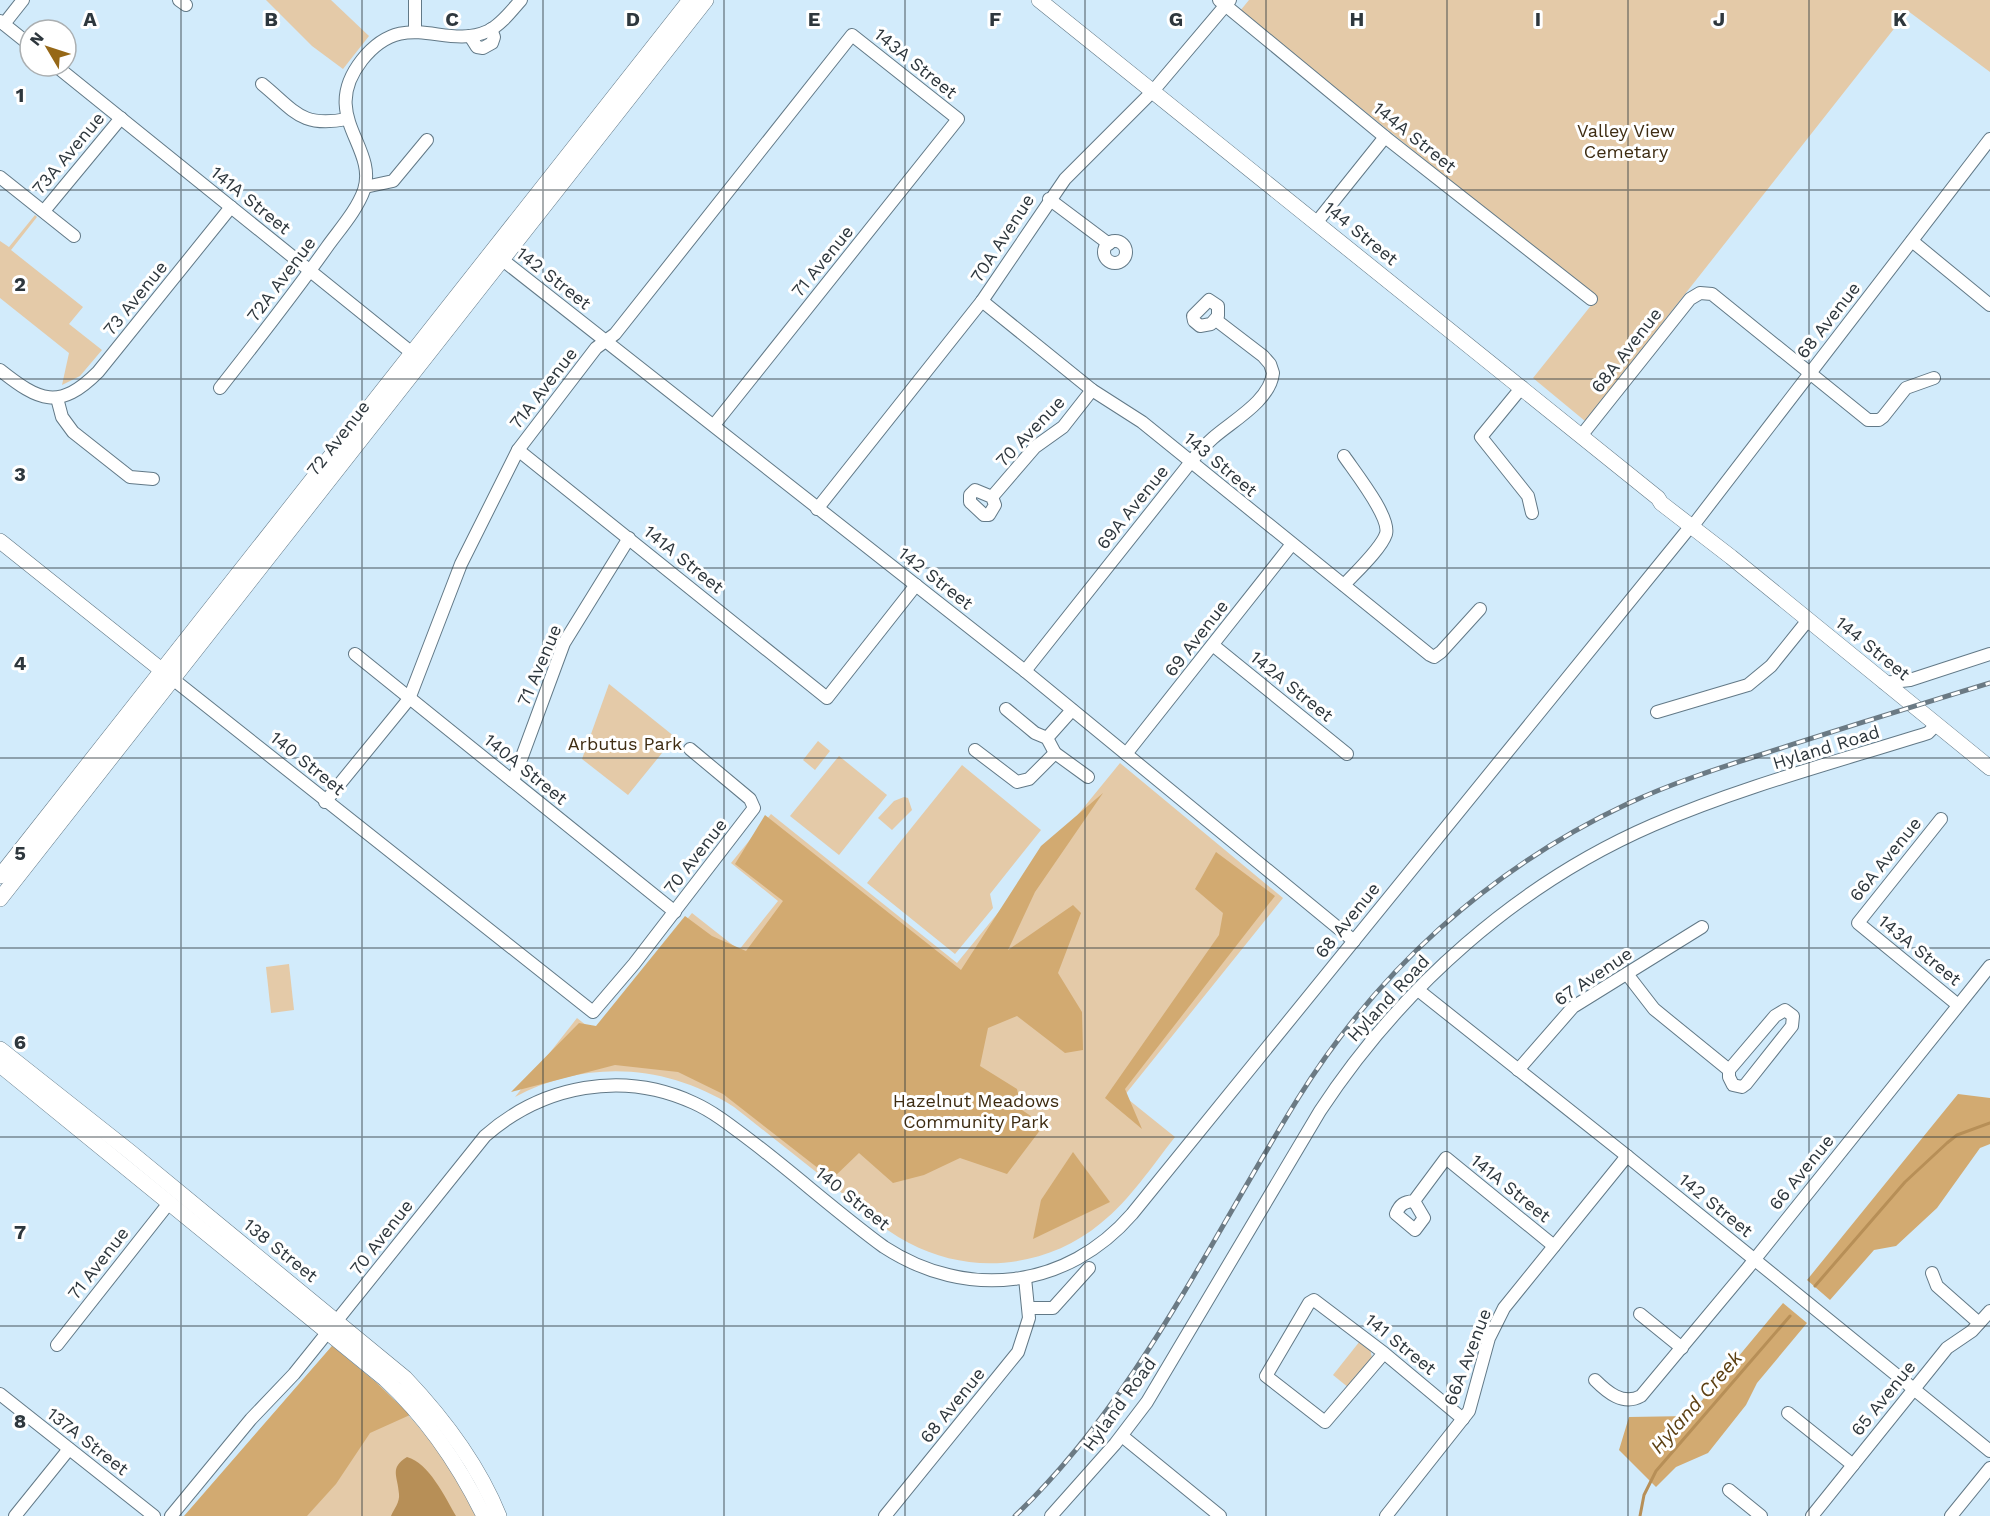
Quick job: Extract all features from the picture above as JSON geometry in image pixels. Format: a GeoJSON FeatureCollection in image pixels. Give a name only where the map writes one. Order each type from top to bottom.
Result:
{"type":"FeatureCollection","features":[{"type":"Feature","properties":{"kind":"main road","name":"72 Avenue"},"geometry":{"type":"LineString","coordinates":[[0,899],[174,680],[690,0]]}},
{"type":"Feature","properties":{"kind":"main road","name":"72 Avenue"},"geometry":{"type":"LineString","coordinates":[[497,255],[706,0]]}},
{"type":"Feature","properties":{"kind":"main road","name":"144 Street"},"geometry":{"type":"LineString","coordinates":[[1039,0],[1522,387],[1658,498],[1660,503],[1693,526],[1990,768]]}},
{"type":"Feature","properties":{"kind":"main road","name":"72 Avenue"},"geometry":{"type":"LineString","coordinates":[[0,876],[161,669],[417,357]]}},
{"type":"Feature","properties":{"kind":"main road","name":"140 Street"},"geometry":{"type":"LineString","coordinates":[[0,541],[174,680]]}},
{"type":"Feature","properties":{"kind":"main road","name":"138 Street"},"geometry":{"type":"LineString","coordinates":[[0,1049],[333,1326],[419,1415],[460,1472],[484,1516]]}},
{"type":"Feature","properties":{"kind":"main road","name":"138 Street"},"geometry":{"type":"LineString","coordinates":[[0,1065],[169,1203],[395,1370],[428,1403],[469,1459],[500,1516]]}},
{"type":"Feature","properties":{"kind":"street"},"geometry":{"type":"LineString","coordinates":[[18,36],[2,23],[23,0]]}},
{"type":"Feature","properties":{"kind":"street"},"geometry":{"type":"LineString","coordinates":[[415,0],[416,32]]}},
{"type":"Feature","properties":{"kind":"street"},"geometry":{"type":"LineString","coordinates":[[427,140],[393,181],[365,187],[361,153],[347,119],[348,85],[361,61],[382,41],[416,32],[470,36],[491,29],[521,0]]}},
{"type":"Feature","properties":{"kind":"street","name":"70A Avenue"},"geometry":{"type":"LineString","coordinates":[[817,509],[982,301],[1065,178],[1153,91],[1225,2]]}},
{"type":"Feature","properties":{"kind":"street","name":"144A Street"},"geometry":{"type":"LineString","coordinates":[[1225,2],[1385,136],[1591,300]]}},
{"type":"Feature","properties":{"kind":"street","name":"143A Street"},"geometry":{"type":"LineString","coordinates":[[852,34],[958,119]]}},
{"type":"Feature","properties":{"kind":"street","name":"71A Avenue"},"geometry":{"type":"LineString","coordinates":[[325,802],[409,699],[461,564],[518,450],[596,348],[615,334],[852,34]]}},
{"type":"Feature","properties":{"kind":"street","name":"141A Street"},"geometry":{"type":"LineString","coordinates":[[71,78],[417,357]]}},
{"type":"Feature","properties":{"kind":"street"},"geometry":{"type":"LineString","coordinates":[[262,84],[307,120],[323,123],[347,119]]}},
{"type":"Feature","properties":{"kind":"street","name":"73A Avenue"},"geometry":{"type":"LineString","coordinates":[[44,211],[121,118]]}},
{"type":"Feature","properties":{"kind":"street","name":"71 Avenue"},"geometry":{"type":"LineString","coordinates":[[714,425],[958,119]]}},
{"type":"Feature","properties":{"kind":"street"},"geometry":{"type":"LineString","coordinates":[[1316,223],[1385,136]]}},
{"type":"Feature","properties":{"kind":"street","name":"68 Avenue"},"geometry":{"type":"LineString","coordinates":[[885,1516],[1014,1357],[1025,1334],[1029,1308],[1025,1278],[1080,1257],[1119,1228],[1693,526],[1990,139]]}},
{"type":"Feature","properties":{"kind":"street"},"geometry":{"type":"LineString","coordinates":[[0,177],[74,236]]}},
{"type":"Feature","properties":{"kind":"street","name":"72A Avenue"},"geometry":{"type":"LineString","coordinates":[[220,388],[311,272],[357,205],[365,187]]}},
{"type":"Feature","properties":{"kind":"street"},"geometry":{"type":"LineString","coordinates":[[1049,199],[1108,244]]}},
{"type":"Feature","properties":{"kind":"street","name":"73 Avenue"},"geometry":{"type":"LineString","coordinates":[[57,398],[77,390],[98,372],[231,207]]}},
{"type":"Feature","properties":{"kind":"street"},"geometry":{"type":"LineString","coordinates":[[1912,241],[1990,305]]}},
{"type":"Feature","properties":{"kind":"street","name":"142 Street"},"geometry":{"type":"LineString","coordinates":[[497,255],[1024,671],[1354,941]]}},
{"type":"Feature","properties":{"kind":"street","name":"68A Avenue"},"geometry":{"type":"LineString","coordinates":[[1581,436],[1690,299],[1704,293],[1712,294],[1810,374]]}},
{"type":"Feature","properties":{"kind":"street","name":"143 Street"},"geometry":{"type":"LineString","coordinates":[[982,301],[1092,390],[1142,422],[1190,463],[1434,657],[1480,609]]}},
{"type":"Feature","properties":{"kind":"street","name":"69A Avenue"},"geometry":{"type":"LineString","coordinates":[[1024,671],[1190,463],[1214,437],[1249,410],[1270,383],[1273,373],[1268,360],[1216,320]]}},
{"type":"Feature","properties":{"kind":"street"},"geometry":{"type":"LineString","coordinates":[[0,370],[34,395],[57,398],[62,417],[72,432],[130,477],[153,479]]}},
{"type":"Feature","properties":{"kind":"street"},"geometry":{"type":"LineString","coordinates":[[1810,374],[1863,416],[1874,420],[1883,417],[1906,388],[1934,378]]}},
{"type":"Feature","properties":{"kind":"street"},"geometry":{"type":"LineString","coordinates":[[1522,387],[1481,437],[1528,496],[1532,513]]}},
{"type":"Feature","properties":{"kind":"street","name":"70 Avenue"},"geometry":{"type":"LineString","coordinates":[[992,497],[1035,447],[1063,427],[1092,390]]}},
{"type":"Feature","properties":{"kind":"street","name":"141A Street"},"geometry":{"type":"LineString","coordinates":[[518,450],[827,698],[916,585]]}},
{"type":"Feature","properties":{"kind":"street"},"geometry":{"type":"LineString","coordinates":[[1344,456],[1386,525],[1382,541],[1344,585]]}},
{"type":"Feature","properties":{"kind":"street","name":"71 Avenue"},"geometry":{"type":"LineString","coordinates":[[513,781],[564,643],[629,538]]}},
{"type":"Feature","properties":{"kind":"street","name":"69 Avenue"},"geometry":{"type":"LineString","coordinates":[[1126,754],[1214,646],[1292,544]]}},
{"type":"Feature","properties":{"kind":"street"},"geometry":{"type":"LineString","coordinates":[[1657,712],[1748,685],[1771,666],[1808,620]]}},
{"type":"Feature","properties":{"kind":"street","name":"142A Street"},"geometry":{"type":"LineString","coordinates":[[1214,646],[1347,754]]}},
{"type":"Feature","properties":{"kind":"street","name":"140A Street"},"geometry":{"type":"LineString","coordinates":[[355,654],[675,912]]}},
{"type":"Feature","properties":{"kind":"street"},"geometry":{"type":"LineString","coordinates":[[1884,683],[1910,680],[1990,654]]}},
{"type":"Feature","properties":{"kind":"street","name":"140 Street"},"geometry":{"type":"LineString","coordinates":[[174,680],[325,802],[593,1012]]}},
{"type":"Feature","properties":{"kind":"street"},"geometry":{"type":"LineString","coordinates":[[1904,699],[1904,689],[1910,680]]}},
{"type":"Feature","properties":{"kind":"street"},"geometry":{"type":"LineString","coordinates":[[1005,709],[1035,733],[1047,738],[1055,753],[1088,777]]}},
{"type":"Feature","properties":{"kind":"street"},"geometry":{"type":"LineString","coordinates":[[1047,738],[1072,710]]}},
{"type":"Feature","properties":{"kind":"street","name":"Hyland Road"},"geometry":{"type":"LineString","coordinates":[[1051,1516],[1122,1437],[1170,1366],[1337,1085],[1375,1034],[1466,944],[1516,904],[1619,841],[1705,804],[1928,733],[1936,725]]}},
{"type":"Feature","properties":{"kind":"street","name":"70 Avenue"},"geometry":{"type":"LineString","coordinates":[[593,1012],[675,912],[752,812],[754,804],[690,749]]}},
{"type":"Feature","properties":{"kind":"street"},"geometry":{"type":"LineString","coordinates":[[975,750],[1017,782],[1029,779],[1055,753]]}},
{"type":"Feature","properties":{"kind":"street","name":"66A Avenue"},"geometry":{"type":"LineString","coordinates":[[1858,922],[1941,819]]}},
{"type":"Feature","properties":{"kind":"street","name":"143A Street"},"geometry":{"type":"LineString","coordinates":[[1858,922],[1958,1005]]}},
{"type":"Feature","properties":{"kind":"street","name":"67 Avenue"},"geometry":{"type":"LineString","coordinates":[[1518,1070],[1573,1007],[1702,927]]}},
{"type":"Feature","properties":{"kind":"street","name":"66 Avenue"},"geometry":{"type":"LineString","coordinates":[[1595,1380],[1611,1395],[1623,1399],[1638,1398],[1754,1260],[1990,966]]}},
{"type":"Feature","properties":{"kind":"street"},"geometry":{"type":"LineString","coordinates":[[1627,974],[1654,1009],[1729,1070]]}},
{"type":"Feature","properties":{"kind":"street","name":"142 Street"},"geometry":{"type":"LineString","coordinates":[[1418,990],[1627,1156],[1990,1451]]}},
{"type":"Feature","properties":{"kind":"street"},"geometry":{"type":"LineString","coordinates":[[1785,1010],[1792,1013],[1794,1018],[1792,1026],[1746,1084],[1742,1087],[1733,1085],[1729,1077],[1729,1070],[1779,1012],[1785,1010]]}},
{"type":"Feature","properties":{"kind":"street","name":"70 Avenue"},"geometry":{"type":"LineString","coordinates":[[171,1516],[244,1427],[294,1374],[485,1136],[516,1111],[539,1100],[589,1086],[640,1086],[677,1096]]}},
{"type":"Feature","properties":{"kind":"street","name":"140 Street"},"geometry":{"type":"LineString","coordinates":[[677,1096],[714,1114],[733,1127],[861,1230],[907,1262],[932,1272],[963,1279],[1025,1278]]}},
{"type":"Feature","properties":{"kind":"street","name":"66A Avenue"},"geometry":{"type":"LineString","coordinates":[[1386,1516],[1463,1419],[1473,1403],[1490,1338],[1504,1308],[1627,1156]]}},
{"type":"Feature","properties":{"kind":"street","name":"141A Street"},"geometry":{"type":"LineString","coordinates":[[1414,1201],[1446,1158],[1554,1246]]}},
{"type":"Feature","properties":{"kind":"street","name":"71 Avenue"},"geometry":{"type":"LineString","coordinates":[[57,1345],[169,1203]]}},
{"type":"Feature","properties":{"kind":"street"},"geometry":{"type":"LineString","coordinates":[[1029,1308],[1053,1308],[1089,1268]]}},
{"type":"Feature","properties":{"kind":"street"},"geometry":{"type":"LineString","coordinates":[[1932,1273],[1937,1286],[1979,1323]]}},
{"type":"Feature","properties":{"kind":"street","name":"141 Street"},"geometry":{"type":"LineString","coordinates":[[1384,1353],[1325,1422],[1266,1376],[1309,1303],[1314,1300],[1384,1353],[1463,1419]]}},
{"type":"Feature","properties":{"kind":"street","name":"65 Avenue"},"geometry":{"type":"LineString","coordinates":[[1812,1516],[1947,1348],[1968,1334],[1990,1311]]}},
{"type":"Feature","properties":{"kind":"street"},"geometry":{"type":"LineString","coordinates":[[1640,1314],[1682,1348]]}},
{"type":"Feature","properties":{"kind":"street","name":"137A Street"},"geometry":{"type":"LineString","coordinates":[[0,1394],[154,1516]]}},
{"type":"Feature","properties":{"kind":"street"},"geometry":{"type":"LineString","coordinates":[[1788,1413],[1852,1465]]}},
{"type":"Feature","properties":{"kind":"street"},"geometry":{"type":"LineString","coordinates":[[1122,1437],[1220,1516]]}},
{"type":"Feature","properties":{"kind":"street"},"geometry":{"type":"LineString","coordinates":[[15,1516],[69,1449]]}},
{"type":"Feature","properties":{"kind":"street"},"geometry":{"type":"LineString","coordinates":[[1951,1516],[1990,1468]]}},
{"type":"Feature","properties":{"kind":"street"},"geometry":{"type":"LineString","coordinates":[[1729,1491],[1761,1516]]}},
{"type":"Feature","properties":{"kind":"green space"},"geometry":{"type":"Polygon","coordinates":[[[266,0],[331,0],[369,36],[343,69],[312,46],[266,0]]]}},
{"type":"Feature","properties":{"kind":"green space","name":"Valley View Cemetary"},"geometry":{"type":"Polygon","coordinates":[[[1249,0],[1990,0],[1990,72],[1908,11],[1585,421],[1533,378],[1597,298],[1240,11],[1249,0]]]}},
{"type":"Feature","properties":{"kind":"green space"},"geometry":{"type":"Polygon","coordinates":[[[35,215],[37,217],[11,250],[83,307],[69,324],[102,350],[80,376],[62,385],[69,353],[0,298],[0,241],[9,247],[35,215]]]}},
{"type":"Feature","properties":{"kind":"green space","name":"Arbutus Park"},"geometry":{"type":"Polygon","coordinates":[[[609,684],[675,737],[628,795],[582,759],[609,684]]]}},
{"type":"Feature","properties":{"kind":"green space"},"geometry":{"type":"Polygon","coordinates":[[[818,741],[830,751],[815,770],[803,760],[818,741]]]}},
{"type":"Feature","properties":{"kind":"green space"},"geometry":{"type":"Polygon","coordinates":[[[839,756],[887,795],[839,855],[790,816],[839,756]]]}},
{"type":"Feature","properties":{"kind":"green space","name":"Hazelnut Meadows Community Park"},"geometry":{"type":"Polygon","coordinates":[[[1120,763],[1283,898],[1124,1096],[1175,1137],[1122,1204],[1080,1238],[1057,1250],[1033,1258],[1008,1262],[983,1263],[958,1260],[933,1253],[898,1237],[878,1223],[734,1107],[681,1082],[654,1075],[598,1072],[570,1076],[515,1097],[577,1018],[596,1033],[692,913],[739,950],[778,901],[731,863],[771,814],[957,963],[1120,763]]]}},
{"type":"Feature","properties":{"kind":"green space"},"geometry":{"type":"Polygon","coordinates":[[[962,765],[1041,830],[990,894],[993,908],[955,954],[867,883],[962,765]]]}},
{"type":"Feature","properties":{"kind":"green space"},"geometry":{"type":"Polygon","coordinates":[[[1103,793],[1035,892],[1008,950],[1073,905],[1081,913],[1058,973],[1082,1012],[1083,1050],[1065,1053],[1017,1016],[988,1028],[980,1066],[1017,1089],[1022,1110],[1044,1125],[1007,1174],[960,1158],[924,1175],[893,1183],[859,1153],[832,1179],[723,1094],[678,1072],[615,1065],[511,1092],[579,1023],[596,1026],[685,916],[712,936],[746,951],[783,901],[735,864],[765,815],[961,970],[1041,846],[1103,793]]]}},
{"type":"Feature","properties":{"kind":"green space"},"geometry":{"type":"Polygon","coordinates":[[[904,797],[908,798],[912,810],[892,830],[878,818],[894,801],[904,797]]]}},
{"type":"Feature","properties":{"kind":"green space"},"geometry":{"type":"Polygon","coordinates":[[[1216,852],[1275,896],[1125,1089],[1142,1129],[1105,1098],[1219,935],[1223,913],[1195,889],[1216,852]]]}},
{"type":"Feature","properties":{"kind":"green space"},"geometry":{"type":"Polygon","coordinates":[[[289,964],[294,1010],[271,1013],[266,967],[289,964]]]}},
{"type":"Feature","properties":{"kind":"green space"},"geometry":{"type":"Polygon","coordinates":[[[1958,1094],[1990,1098],[1990,1144],[1980,1148],[1937,1208],[1896,1246],[1874,1250],[1830,1300],[1807,1280],[1958,1094]]]}},
{"type":"Feature","properties":{"kind":"green space"},"geometry":{"type":"Polygon","coordinates":[[[1073,1152],[1110,1202],[1033,1239],[1041,1200],[1073,1152]]]}},
{"type":"Feature","properties":{"kind":"green space"},"geometry":{"type":"Polygon","coordinates":[[[1783,1303],[1807,1323],[1757,1383],[1746,1405],[1708,1453],[1676,1467],[1656,1487],[1619,1450],[1629,1417],[1689,1416],[1783,1303]]]}},
{"type":"Feature","properties":{"kind":"green space"},"geometry":{"type":"Polygon","coordinates":[[[1360,1341],[1370,1348],[1372,1358],[1349,1388],[1333,1375],[1360,1341]]]}},
{"type":"Feature","properties":{"kind":"green space"},"geometry":{"type":"Polygon","coordinates":[[[332,1346],[379,1386],[422,1431],[451,1470],[476,1516],[185,1516],[332,1346]]]}},
{"type":"Feature","properties":{"kind":"green space"},"geometry":{"type":"Polygon","coordinates":[[[332,1346],[377,1383],[410,1415],[370,1433],[336,1484],[307,1516],[184,1516],[332,1346]]]}},
{"type":"Feature","properties":{"kind":"shaded area"},"geometry":{"type":"Polygon","coordinates":[[[407,1457],[415,1460],[429,1473],[456,1516],[391,1516],[399,1497],[396,1469],[407,1457]]]}},
{"type":"Feature","properties":{"kind":"waterway","name":"Hyland Creek"},"geometry":{"type":"LineString","coordinates":[[1815,1286],[1905,1182],[1957,1135],[1990,1123]]}},
{"type":"Feature","properties":{"kind":"waterway","name":"Hyland Creek"},"geometry":{"type":"LineString","coordinates":[[1640,1516],[1644,1495],[1656,1471],[1790,1316]]}},
{"type":"Feature","properties":{"kind":"railway"},"geometry":{"type":"LineString","coordinates":[[1015,1516],[1059,1470],[1098,1422],[1135,1370],[1169,1317],[1297,1100],[1328,1053],[1363,1008],[1440,928],[1483,892],[1528,860],[1576,830],[1644,796],[1731,764],[1990,683]]}}]}
